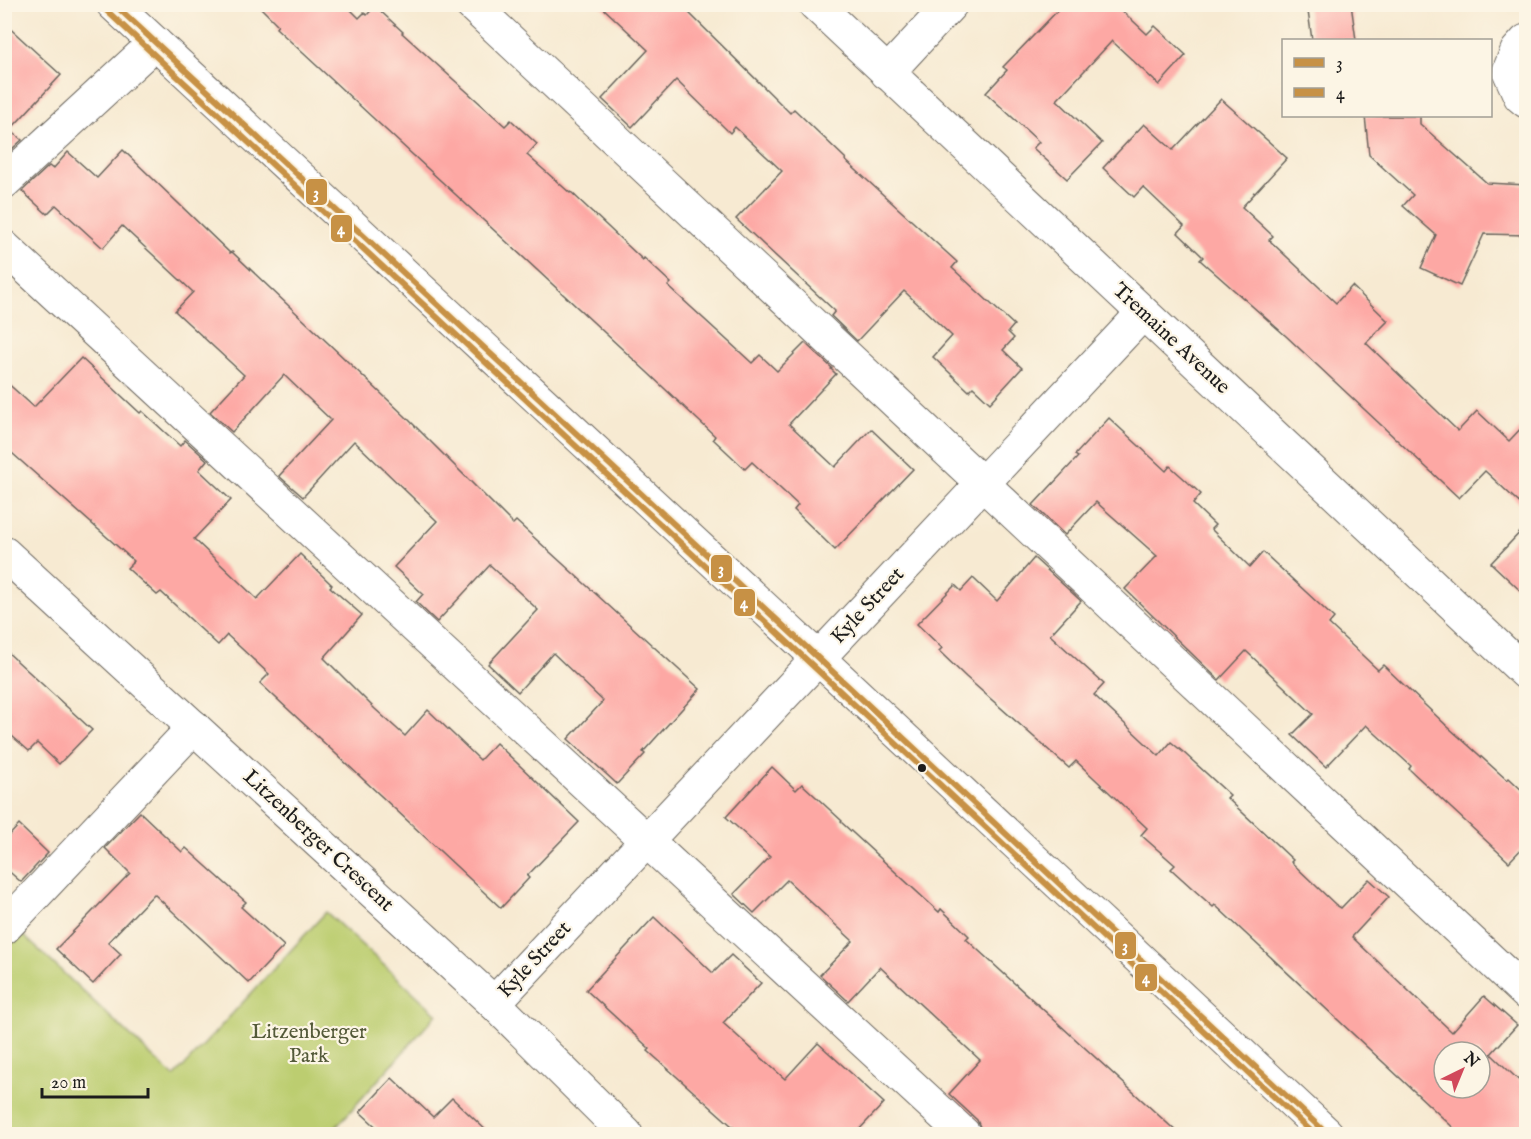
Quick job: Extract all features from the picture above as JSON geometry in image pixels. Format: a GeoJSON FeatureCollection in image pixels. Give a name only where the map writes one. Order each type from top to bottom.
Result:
{"type":"FeatureCollection","features":[{"type":"Feature","properties":{"kind":"street"},"geometry":{"type":"LineString","coordinates":[[113,4],[1327,1134]]}},
{"type":"Feature","properties":{"kind":"street"},"geometry":{"type":"LineString","coordinates":[[471,4],[1527,993]]}},
{"type":"Feature","properties":{"kind":"street","name":"Tremaine Avenue"},"geometry":{"type":"LineString","coordinates":[[815,4],[1527,673]]}},
{"type":"Feature","properties":{"kind":"street"},"geometry":{"type":"LineString","coordinates":[[887,73],[951,4]]}},
{"type":"Feature","properties":{"kind":"street"},"geometry":{"type":"LineString","coordinates":[[1527,41],[1517,51],[1509,71],[1520,96],[1527,101]]}},
{"type":"Feature","properties":{"kind":"street"},"geometry":{"type":"LineString","coordinates":[[4,182],[155,43]]}},
{"type":"Feature","properties":{"kind":"street"},"geometry":{"type":"LineString","coordinates":[[4,247],[964,1134]]}},
{"type":"Feature","properties":{"kind":"street","name":"Kyle Street"},"geometry":{"type":"LineString","coordinates":[[494,1003],[1143,313]]}},
{"type":"Feature","properties":{"kind":"street","name":"Litzenberger Crescent"},"geometry":{"type":"LineString","coordinates":[[4,553],[494,1003],[626,1134]]}},
{"type":"Feature","properties":{"kind":"street"},"geometry":{"type":"LineString","coordinates":[[4,928],[194,727]]}},
{"type":"Feature","properties":{"kind":"green space","name":"Litzenberger Park"},"geometry":{"type":"Polygon","coordinates":[[[326,912],[437,1014],[330,1134],[5,1134],[5,951],[21,933],[174,1077],[326,912]]]}},
{"type":"Feature","properties":{"kind":"building"},"geometry":{"type":"Polygon","coordinates":[[[257,4],[345,4],[359,18],[364,13],[367,15],[375,6],[505,126],[511,120],[537,144],[527,155],[571,192],[643,260],[644,258],[671,283],[668,286],[752,363],[760,355],[777,371],[805,343],[832,368],[836,374],[789,424],[835,467],[871,429],[913,469],[835,550],[794,510],[798,505],[752,462],[745,469],[713,439],[715,436],[647,372],[276,28],[278,25],[257,4]]]}},
{"type":"Feature","properties":{"kind":"building"},"geometry":{"type":"Polygon","coordinates":[[[599,4],[680,4],[790,113],[794,109],[845,160],[957,262],[952,268],[1014,325],[1008,332],[1014,338],[1003,350],[1022,368],[990,403],[973,387],[969,391],[933,357],[952,336],[904,291],[857,341],[831,316],[835,311],[736,219],[782,171],[735,127],[730,133],[676,80],[632,127],[602,99],[648,50],[599,4]]]}},
{"type":"Feature","properties":{"kind":"building"},"geometry":{"type":"Polygon","coordinates":[[[1064,4],[1115,4],[1147,34],[1155,26],[1186,55],[1159,85],[1112,41],[1057,100],[1102,143],[1067,179],[1033,148],[1039,142],[986,93],[1007,70],[1003,67],[1064,4]]]}},
{"type":"Feature","properties":{"kind":"building"},"geometry":{"type":"Polygon","coordinates":[[[1307,4],[1351,4],[1356,39],[1312,39],[1307,4]]]}},
{"type":"Feature","properties":{"kind":"building"},"geometry":{"type":"Polygon","coordinates":[[[4,23],[61,75],[10,130],[22,140],[4,156],[4,23]]]}},
{"type":"Feature","properties":{"kind":"building"},"geometry":{"type":"Polygon","coordinates":[[[1221,99],[1287,158],[1242,207],[1273,236],[1269,240],[1336,303],[1352,286],[1388,321],[1366,343],[1458,431],[1477,411],[1509,441],[1527,422],[1527,510],[1485,471],[1459,498],[1286,336],[1200,260],[1203,257],[1178,233],[1184,226],[1143,187],[1134,197],[1103,168],[1144,124],[1173,150],[1221,99]]]}},
{"type":"Feature","properties":{"kind":"building"},"geometry":{"type":"Polygon","coordinates":[[[1365,117],[1420,117],[1420,124],[1487,183],[1527,185],[1527,235],[1484,234],[1460,286],[1421,268],[1436,235],[1403,206],[1413,195],[1369,155],[1365,117]]]}},
{"type":"Feature","properties":{"kind":"building"},"geometry":{"type":"Polygon","coordinates":[[[123,150],[405,416],[513,524],[516,521],[700,689],[617,784],[568,739],[603,701],[553,653],[518,692],[488,664],[538,610],[490,565],[437,622],[416,602],[423,594],[394,567],[437,521],[354,441],[303,497],[279,476],[331,420],[284,375],[232,432],[210,412],[244,375],[175,311],[193,292],[122,226],[103,248],[56,205],[47,214],[22,191],[49,166],[53,169],[68,152],[97,178],[123,150]]]}},
{"type":"Feature","properties":{"kind":"building"},"geometry":{"type":"Polygon","coordinates":[[[81,358],[140,413],[142,411],[180,446],[185,440],[207,460],[199,470],[231,500],[194,539],[257,599],[300,554],[332,585],[330,587],[362,615],[324,658],[375,709],[405,736],[428,710],[480,760],[496,743],[579,822],[527,876],[529,878],[501,908],[260,683],[269,674],[227,635],[218,645],[161,592],[157,595],[127,568],[134,561],[4,446],[4,380],[34,407],[81,358]]]}},
{"type":"Feature","properties":{"kind":"building"},"geometry":{"type":"Polygon","coordinates":[[[1109,418],[1166,471],[1170,466],[1201,494],[1193,504],[1215,525],[1211,529],[1250,567],[1263,552],[1334,618],[1329,624],[1378,670],[1383,665],[1448,727],[1527,795],[1527,843],[1509,862],[1409,769],[1411,766],[1366,725],[1326,767],[1292,735],[1313,714],[1246,651],[1219,680],[1125,589],[1157,556],[1096,502],[1065,535],[1033,505],[1078,457],[1075,455],[1109,418]]]}},
{"type":"Feature","properties":{"kind":"building"},"geometry":{"type":"Polygon","coordinates":[[[1527,525],[1527,597],[1491,563],[1527,525]]]}},
{"type":"Feature","properties":{"kind":"building"},"geometry":{"type":"Polygon","coordinates":[[[1034,558],[1081,601],[1050,635],[1104,684],[1094,695],[1159,756],[1171,742],[1183,752],[1230,795],[1227,798],[1293,860],[1291,862],[1336,905],[1341,908],[1369,879],[1389,897],[1352,937],[1452,1032],[1484,996],[1517,1025],[1492,1053],[1492,1040],[1432,1040],[1432,1100],[1492,1100],[1492,1055],[1527,1088],[1527,1134],[1460,1134],[1215,905],[1213,907],[1171,869],[1175,865],[1141,835],[1147,828],[1076,761],[1069,768],[939,651],[942,648],[917,624],[955,585],[961,591],[973,578],[997,601],[1034,558]]]}},
{"type":"Feature","properties":{"kind":"building"},"geometry":{"type":"Polygon","coordinates":[[[4,649],[92,730],[59,764],[37,743],[29,751],[4,729],[4,649]]]}},
{"type":"Feature","properties":{"kind":"building"},"geometry":{"type":"Polygon","coordinates":[[[772,767],[796,790],[802,784],[939,912],[941,909],[969,936],[966,939],[1179,1134],[983,1134],[977,1120],[949,1094],[980,1060],[880,967],[848,1001],[820,975],[853,941],[787,880],[754,913],[734,894],[770,857],[726,817],[772,767]]]}},
{"type":"Feature","properties":{"kind":"building"},"geometry":{"type":"Polygon","coordinates":[[[140,812],[182,852],[186,848],[246,902],[241,907],[284,946],[249,983],[154,894],[108,942],[121,954],[93,984],[56,949],[130,873],[105,848],[140,812]]]}},
{"type":"Feature","properties":{"kind":"building"},"geometry":{"type":"Polygon","coordinates":[[[19,825],[48,853],[21,882],[4,867],[4,841],[19,825]]]}},
{"type":"Feature","properties":{"kind":"building"},"geometry":{"type":"Polygon","coordinates":[[[654,917],[713,973],[731,955],[761,983],[723,1023],[785,1079],[818,1043],[884,1103],[855,1134],[741,1134],[648,1051],[650,1049],[586,990],[654,917]]]}},
{"type":"Feature","properties":{"kind":"building"},"geometry":{"type":"Polygon","coordinates":[[[392,1078],[433,1117],[452,1098],[490,1134],[384,1134],[360,1112],[392,1078]]]}},
{"type":"Feature","properties":{"kind":"transit line","name":"3"},"geometry":{"type":"LineString","coordinates":[[114,4],[1327,1134]]}},
{"type":"Feature","properties":{"kind":"transit line","name":"4"},"geometry":{"type":"LineString","coordinates":[[107,11],[1314,1134]]}}]}
